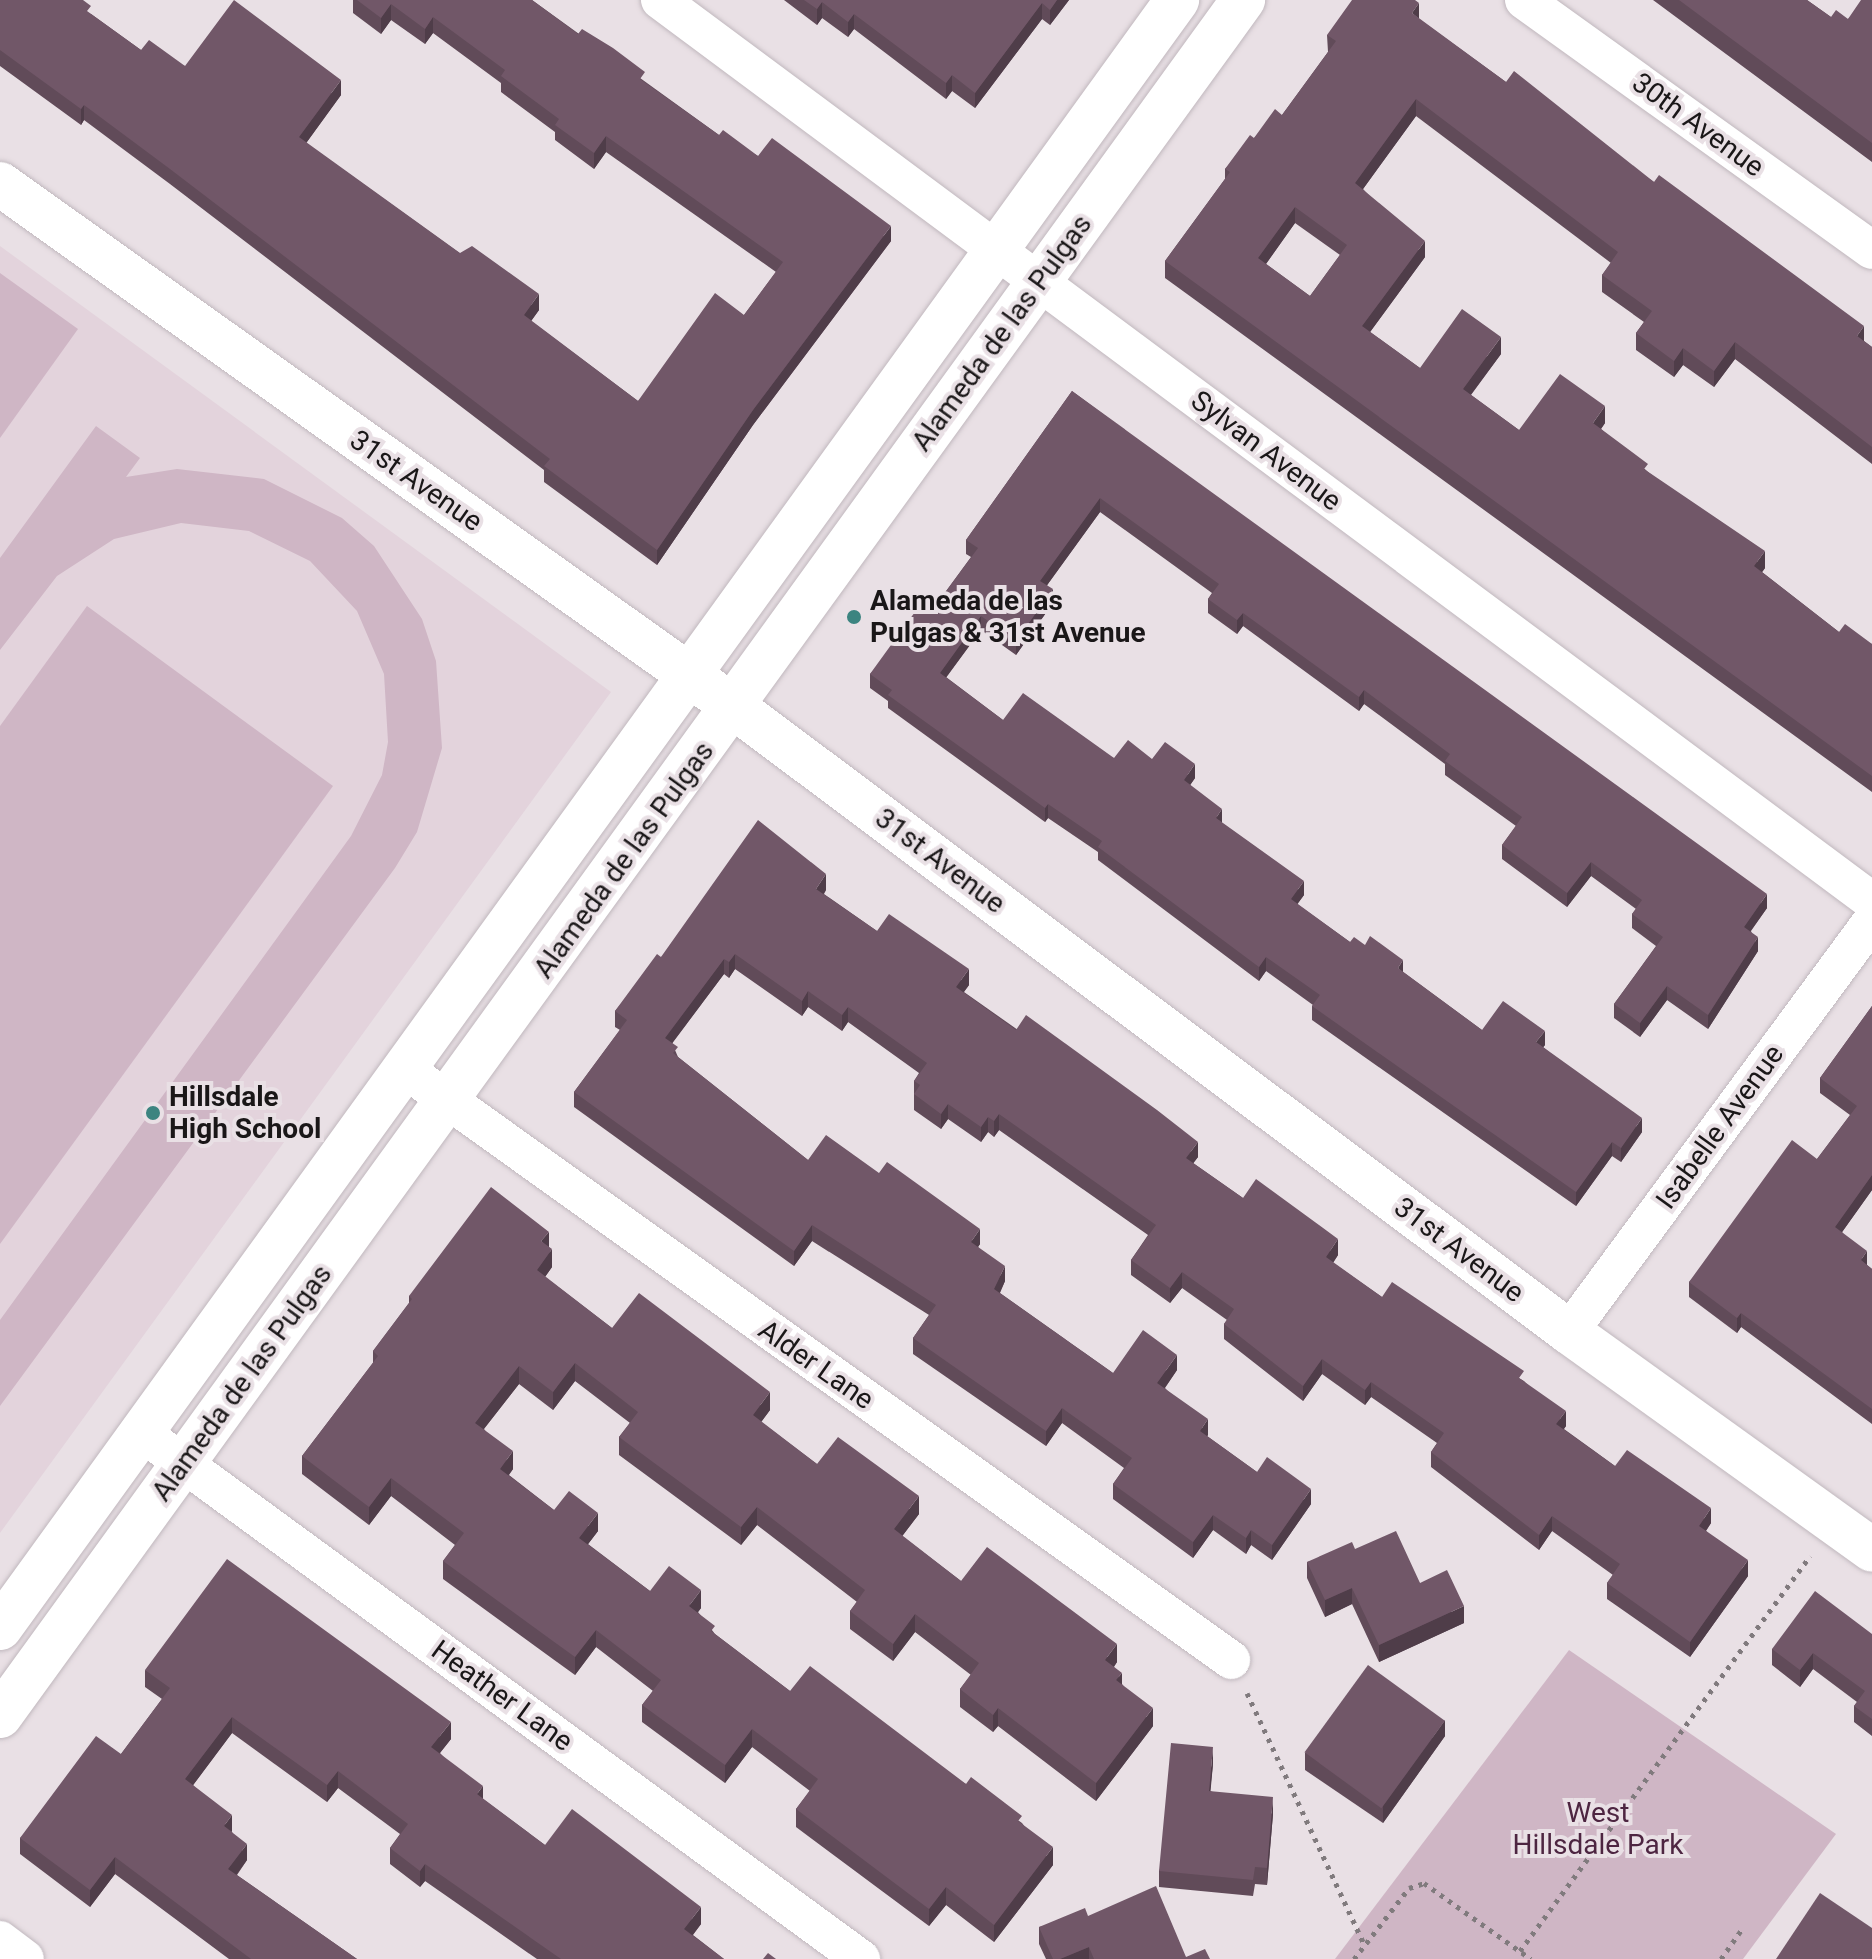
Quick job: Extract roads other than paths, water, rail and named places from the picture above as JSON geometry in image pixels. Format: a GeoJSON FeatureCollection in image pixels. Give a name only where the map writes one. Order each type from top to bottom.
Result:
{"type":"FeatureCollection","features":[{"type":"Feature","properties":{"kind":"main road","name":"Alameda de las Pulgas"},"geometry":{"type":"LineString","coordinates":[[0,1628],[1177,0]]}},
{"type":"Feature","properties":{"kind":"main road","name":"Alameda de las Pulgas"},"geometry":{"type":"LineString","coordinates":[[0,1716],[734,707],[1243,0]]}},
{"type":"Feature","properties":{"kind":"main road","name":"31st Avenue"},"geometry":{"type":"LineString","coordinates":[[0,184],[734,707],[1569,1332],[1872,1550]]}},
{"type":"Feature","properties":{"kind":"street","name":"Sylvan Avenue"},"geometry":{"type":"LineString","coordinates":[[660,0],[997,247],[1038,281],[1872,901]]}},
{"type":"Feature","properties":{"kind":"street","name":"30th Avenue"},"geometry":{"type":"LineString","coordinates":[[1524,0],[1872,250]]}},
{"type":"Feature","properties":{"kind":"street","name":"Isabelle Avenue"},"geometry":{"type":"LineString","coordinates":[[1569,1332],[1872,921]]}},
{"type":"Feature","properties":{"kind":"street","name":"Alder Lane"},"geometry":{"type":"LineString","coordinates":[[403,1068],[1231,1660]]}},
{"type":"Feature","properties":{"kind":"street","name":"Heather Lane"},"geometry":{"type":"LineString","coordinates":[[142,1433],[861,1959]]}},
{"type":"Feature","properties":{"kind":"street"},"geometry":{"type":"LineString","coordinates":[[0,1940],[25,1959]]}},
{"type":"Feature","properties":{"kind":"place","name":"Alameda de las Pulgas & 31st Avenue"},"geometry":{"type":"Point","coordinates":[854,617]}},
{"type":"Feature","properties":{"kind":"place","name":"Hillsdale High School"},"geometry":{"type":"Point","coordinates":[153,1113]}},
{"type":"Feature","properties":{"kind":"park label","name":"West Hillsdale Park"},"geometry":{"type":"Point","coordinates":[1598,1829]}}]}
